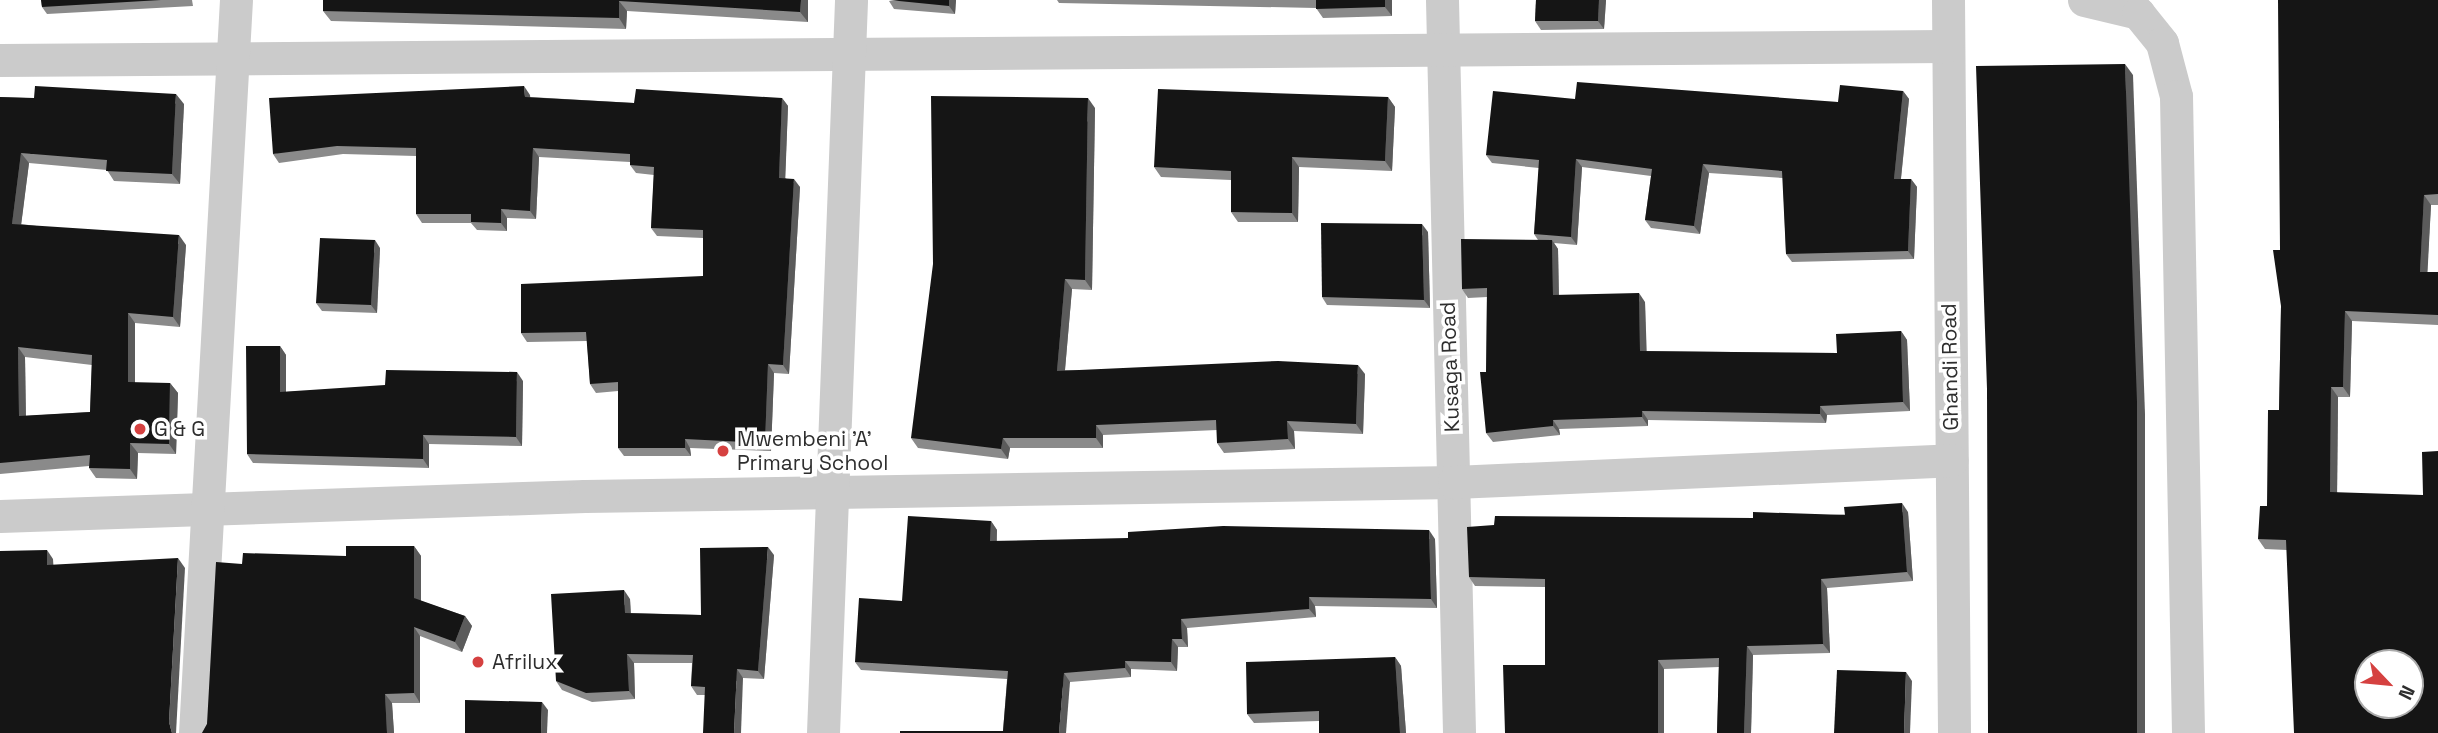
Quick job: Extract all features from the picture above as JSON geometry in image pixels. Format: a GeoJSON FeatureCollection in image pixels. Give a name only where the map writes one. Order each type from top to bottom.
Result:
{"type":"FeatureCollection","features":[{"type":"Feature","properties":{"kind":"street"},"geometry":{"type":"LineString","coordinates":[[195,733],[236,0]]}},
{"type":"Feature","properties":{"kind":"street"},"geometry":{"type":"LineString","coordinates":[[822,733],[851,0]]}},
{"type":"Feature","properties":{"kind":"street","name":"Kusaga Road"},"geometry":{"type":"LineString","coordinates":[[1442,0],[1459,733]]}},
{"type":"Feature","properties":{"kind":"street","name":"Ghandi Road"},"geometry":{"type":"LineString","coordinates":[[1948,0],[1954,733]]}},
{"type":"Feature","properties":{"kind":"street"},"geometry":{"type":"LineString","coordinates":[[2084,0],[2137,13],[2162,43],[2176,96],[2188,733]]}},
{"type":"Feature","properties":{"kind":"street"},"geometry":{"type":"LineString","coordinates":[[0,60],[233,61],[849,52],[1443,52],[1947,46]]}},
{"type":"Feature","properties":{"kind":"street"},"geometry":{"type":"LineString","coordinates":[[0,516],[833,490],[1454,482],[1952,460]]}},
{"type":"Feature","properties":{"kind":"building"},"geometry":{"type":"Polygon","coordinates":[[[41,0],[161,0],[42,7],[41,0]]]}},
{"type":"Feature","properties":{"kind":"building"},"geometry":{"type":"Polygon","coordinates":[[[323,0],[801,0],[800,12],[619,1],[619,18],[323,11],[323,0]]]}},
{"type":"Feature","properties":{"kind":"building"},"geometry":{"type":"Polygon","coordinates":[[[889,0],[949,0],[949,6],[889,0]]]}},
{"type":"Feature","properties":{"kind":"building"},"geometry":{"type":"Polygon","coordinates":[[[1316,0],[1385,0],[1385,7],[1316,9],[1316,0]]]}},
{"type":"Feature","properties":{"kind":"building"},"geometry":{"type":"Polygon","coordinates":[[[1536,0],[1599,0],[1598,21],[1535,21],[1536,0]]]}},
{"type":"Feature","properties":{"kind":"building"},"geometry":{"type":"Polygon","coordinates":[[[2278,0],[2438,0],[2438,194],[2424,195],[2420,272],[2438,272],[2438,315],[2345,311],[2343,387],[2331,387],[2330,492],[2423,495],[2422,452],[2438,451],[2438,733],[2294,733],[2286,540],[2258,539],[2260,506],[2267,506],[2268,410],[2279,410],[2281,306],[2273,250],[2280,250],[2278,0]]]}},
{"type":"Feature","properties":{"kind":"building"},"geometry":{"type":"Polygon","coordinates":[[[2125,64],[2137,402],[2137,733],[1988,733],[1987,389],[1976,66],[2125,64]]]}},
{"type":"Feature","properties":{"kind":"building"},"geometry":{"type":"Polygon","coordinates":[[[1577,82],[1838,102],[1840,85],[1903,91],[1894,179],[1911,179],[1908,251],[1786,254],[1782,171],[1703,164],[1694,226],[1645,220],[1652,169],[1576,159],[1571,237],[1534,234],[1539,160],[1486,155],[1493,91],[1575,99],[1577,82]]]}},
{"type":"Feature","properties":{"kind":"building"},"geometry":{"type":"Polygon","coordinates":[[[35,86],[176,94],[172,174],[106,171],[107,160],[21,153],[12,224],[179,235],[173,317],[128,313],[128,382],[170,383],[169,444],[130,443],[130,469],[89,468],[90,455],[0,463],[0,97],[34,98],[35,86]],[[18,347],[19,416],[90,412],[92,355],[18,347]]]}},
{"type":"Feature","properties":{"kind":"building"},"geometry":{"type":"Polygon","coordinates":[[[524,86],[525,97],[634,103],[636,89],[782,98],[779,178],[794,179],[783,365],[768,364],[765,443],[685,439],[685,448],[618,448],[618,382],[590,384],[586,332],[521,333],[521,284],[703,276],[703,230],[651,228],[654,167],[630,165],[630,154],[533,148],[530,211],[501,209],[501,223],[471,222],[471,214],[416,214],[416,148],[337,146],[273,154],[269,98],[524,86]]]}},
{"type":"Feature","properties":{"kind":"building"},"geometry":{"type":"Polygon","coordinates":[[[1158,89],[1388,97],[1385,161],[1292,157],[1292,213],[1231,212],[1231,171],[1154,167],[1158,89]]]}},
{"type":"Feature","properties":{"kind":"building"},"geometry":{"type":"Polygon","coordinates":[[[931,96],[1088,98],[1085,280],[1065,279],[1057,371],[1278,361],[1358,365],[1356,424],[1287,421],[1288,439],[1217,443],[1216,420],[1096,425],[1096,438],[1003,438],[1001,449],[911,438],[933,264],[931,96]]]}},
{"type":"Feature","properties":{"kind":"building"},"geometry":{"type":"Polygon","coordinates":[[[1321,223],[1422,224],[1424,300],[1322,297],[1321,223]]]}},
{"type":"Feature","properties":{"kind":"building"},"geometry":{"type":"Polygon","coordinates":[[[320,238],[375,240],[371,305],[316,303],[320,238]]]}},
{"type":"Feature","properties":{"kind":"building"},"geometry":{"type":"Polygon","coordinates":[[[1461,239],[1552,240],[1553,295],[1639,293],[1640,351],[1837,353],[1836,334],[1901,331],[1903,402],[1820,406],[1820,414],[1642,411],[1642,417],[1553,420],[1553,426],[1486,433],[1480,372],[1486,372],[1487,288],[1462,289],[1461,239]]]}},
{"type":"Feature","properties":{"kind":"building"},"geometry":{"type":"Polygon","coordinates":[[[246,346],[280,346],[280,392],[385,385],[386,370],[517,372],[516,437],[423,435],[423,459],[247,454],[246,346]]]}},
{"type":"Feature","properties":{"kind":"building"},"geometry":{"type":"Polygon","coordinates":[[[1902,503],[1907,572],[1821,579],[1823,644],[1747,646],[1744,733],[1717,733],[1719,658],[1658,660],[1658,733],[1505,733],[1503,665],[1545,665],[1545,579],[1469,577],[1467,527],[1494,525],[1495,516],[1753,518],[1753,512],[1845,515],[1844,507],[1902,503]]]}},
{"type":"Feature","properties":{"kind":"building"},"geometry":{"type":"Polygon","coordinates":[[[908,516],[991,521],[990,541],[1128,538],[1128,532],[1223,526],[1429,530],[1431,599],[1309,597],[1309,609],[1181,619],[1182,639],[1172,639],[1171,662],[1125,661],[1125,668],[1064,673],[1059,733],[900,733],[1003,731],[1008,671],[855,662],[859,598],[902,601],[908,516]]]}},
{"type":"Feature","properties":{"kind":"building"},"geometry":{"type":"Polygon","coordinates":[[[346,546],[414,546],[414,598],[465,616],[455,642],[414,627],[414,693],[385,694],[387,733],[202,733],[207,724],[216,562],[242,564],[243,553],[346,556],[346,546]]]}},
{"type":"Feature","properties":{"kind":"building"},"geometry":{"type":"Polygon","coordinates":[[[768,547],[758,671],[737,669],[734,733],[703,733],[705,687],[691,686],[693,655],[627,654],[629,691],[586,693],[556,681],[551,594],[624,590],[625,613],[701,615],[700,548],[768,547]]]}},
{"type":"Feature","properties":{"kind":"building"},"geometry":{"type":"Polygon","coordinates":[[[47,550],[47,565],[178,558],[169,722],[172,733],[0,733],[0,551],[47,550]]]}},
{"type":"Feature","properties":{"kind":"building"},"geometry":{"type":"Polygon","coordinates":[[[1395,657],[1400,733],[1319,733],[1319,711],[1247,714],[1246,662],[1395,657]]]}},
{"type":"Feature","properties":{"kind":"building"},"geometry":{"type":"Polygon","coordinates":[[[1837,670],[1906,672],[1904,733],[1834,733],[1837,670]]]}},
{"type":"Feature","properties":{"kind":"building"},"geometry":{"type":"Polygon","coordinates":[[[465,700],[542,702],[541,733],[465,733],[465,700]]]}},
{"type":"Feature","properties":{"kind":"place","name":"G & G"},"geometry":{"type":"Point","coordinates":[140,429]}},
{"type":"Feature","properties":{"kind":"place","name":"Mwembeni 'A' Primary School"},"geometry":{"type":"Point","coordinates":[723,451]}},
{"type":"Feature","properties":{"kind":"place","name":"Afrilux"},"geometry":{"type":"Point","coordinates":[478,662]}}]}
